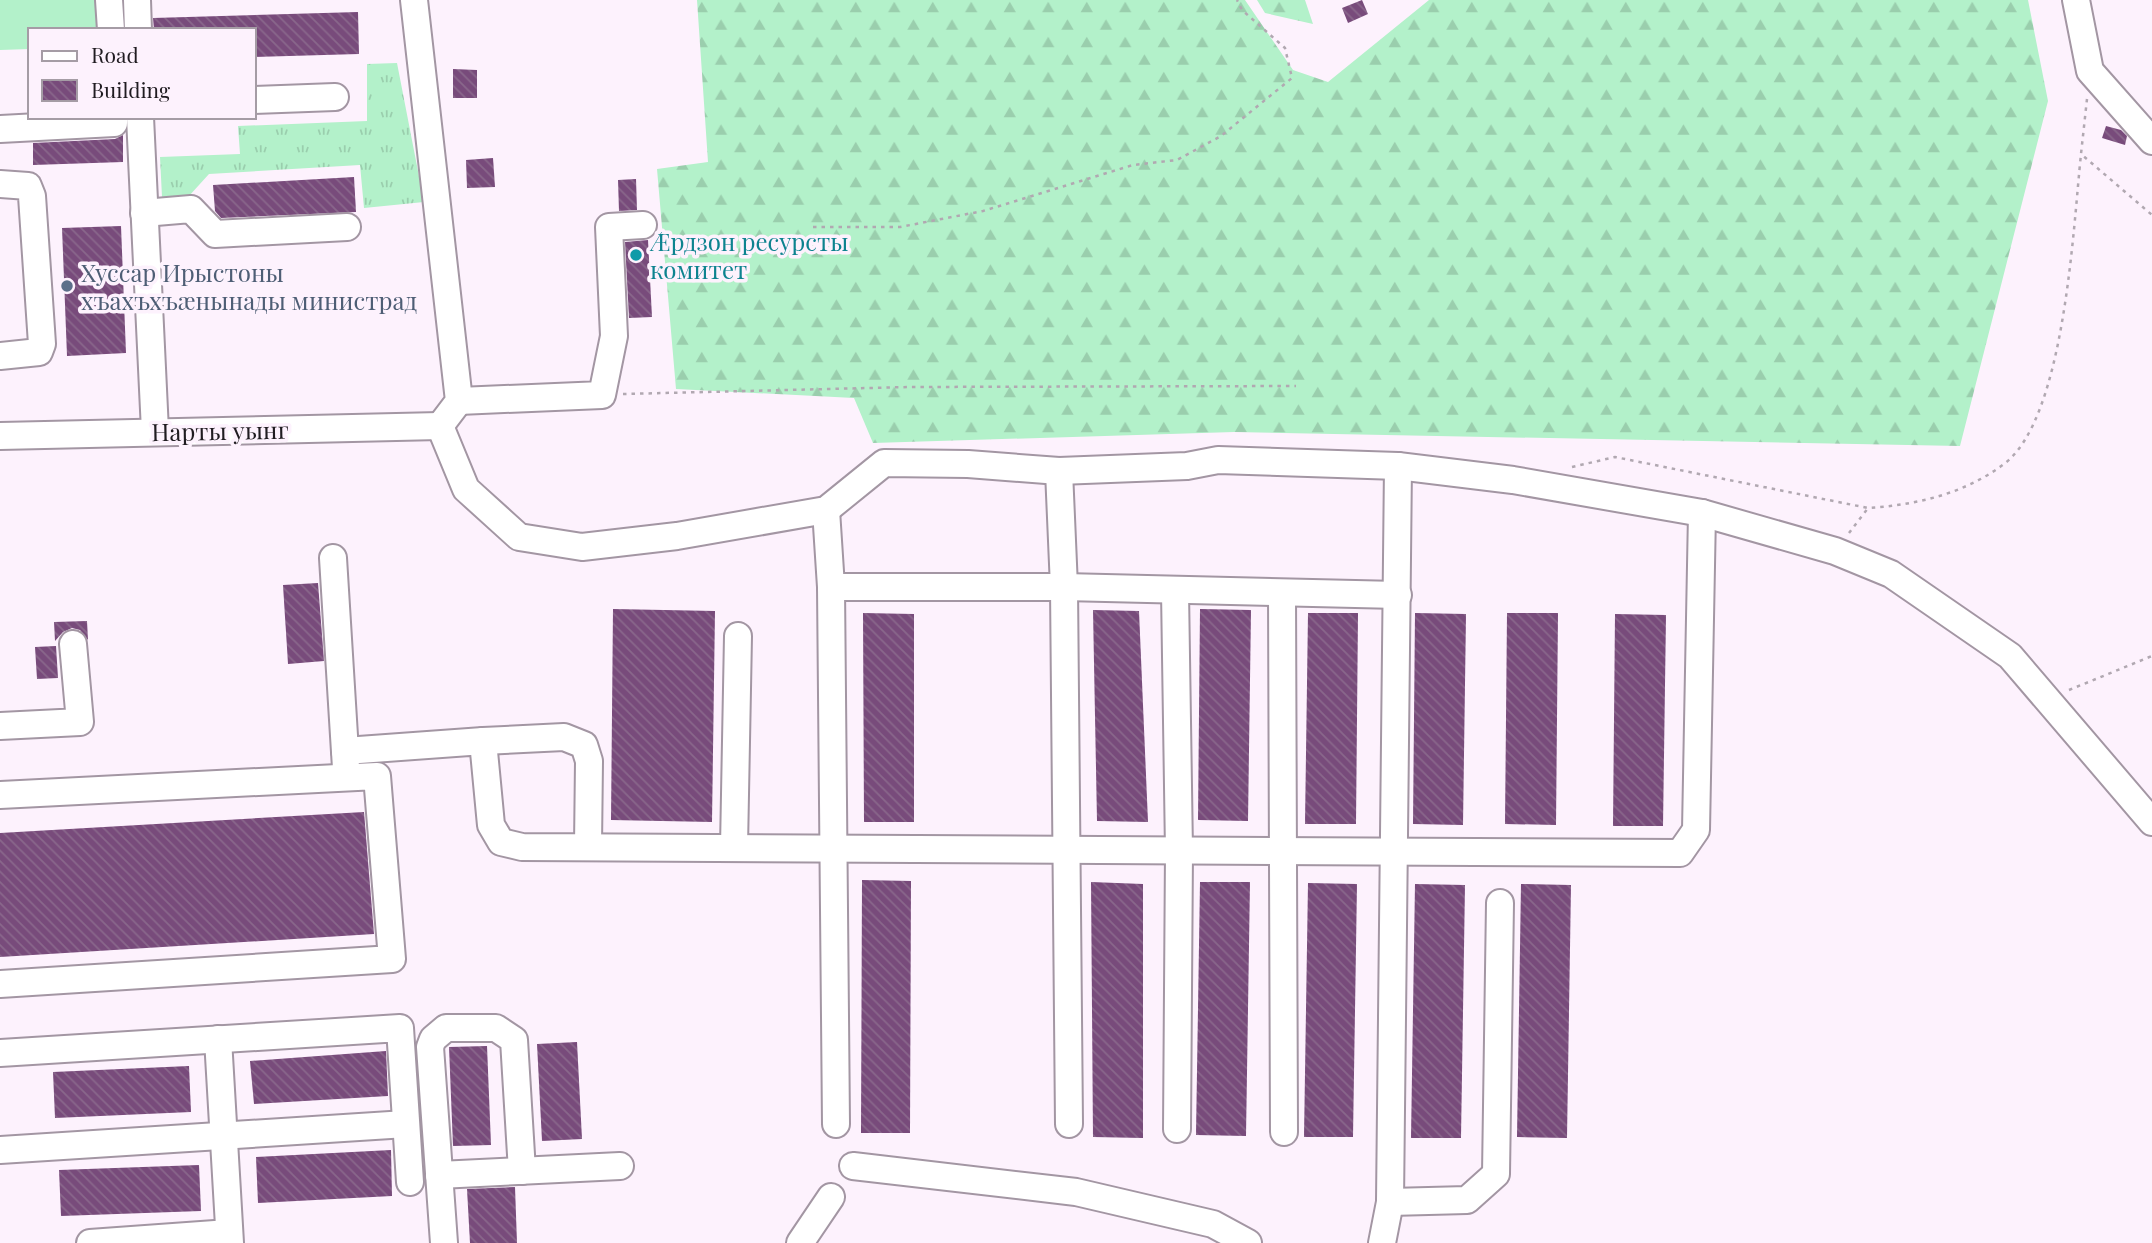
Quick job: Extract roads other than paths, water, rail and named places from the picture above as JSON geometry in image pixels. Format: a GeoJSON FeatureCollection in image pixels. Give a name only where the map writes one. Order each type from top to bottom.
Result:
{"type":"FeatureCollection","features":[{"type":"Feature","properties":{"kind":"street"},"geometry":{"type":"LineString","coordinates":[[109,0],[110,28]]}},
{"type":"Feature","properties":{"kind":"street"},"geometry":{"type":"LineString","coordinates":[[137,0],[138,28]]}},
{"type":"Feature","properties":{"kind":"street"},"geometry":{"type":"LineString","coordinates":[[414,0],[458,401],[440,426],[466,489],[520,537],[582,547],[677,536],[826,510],[884,463],[1059,471],[1187,466],[1218,460],[1398,466],[1513,480],[1702,513],[1835,551],[1891,574],[2010,656],[2152,822]]}},
{"type":"Feature","properties":{"kind":"street"},"geometry":{"type":"LineString","coordinates":[[2076,0],[2091,71],[2152,142]]}},
{"type":"Feature","properties":{"kind":"street"},"geometry":{"type":"LineString","coordinates":[[256,100],[335,97]]}},
{"type":"Feature","properties":{"kind":"street"},"geometry":{"type":"LineString","coordinates":[[0,129],[114,123],[114,119]]}},
{"type":"Feature","properties":{"kind":"street"},"geometry":{"type":"LineString","coordinates":[[140,119],[155,431]]}},
{"type":"Feature","properties":{"kind":"street"},"geometry":{"type":"LineString","coordinates":[[0,184],[28,186],[32,196],[42,344],[39,352],[30,355],[0,356]]}},
{"type":"Feature","properties":{"kind":"street"},"geometry":{"type":"LineString","coordinates":[[144,213],[191,209],[215,234],[347,227]]}},
{"type":"Feature","properties":{"kind":"street"},"geometry":{"type":"LineString","coordinates":[[458,401],[602,395],[614,336],[609,228],[643,225]]}},
{"type":"Feature","properties":{"kind":"street","name":"Нарты уынг"},"geometry":{"type":"LineString","coordinates":[[0,436],[440,426]]}},
{"type":"Feature","properties":{"kind":"street"},"geometry":{"type":"LineString","coordinates":[[1382,1243],[1390,1202],[1398,466]]}},
{"type":"Feature","properties":{"kind":"street"},"geometry":{"type":"LineString","coordinates":[[1059,471],[1064,587],[1069,1124]]}},
{"type":"Feature","properties":{"kind":"street"},"geometry":{"type":"LineString","coordinates":[[826,510],[831,587],[836,1124]]}},
{"type":"Feature","properties":{"kind":"street"},"geometry":{"type":"LineString","coordinates":[[483,741],[491,825],[501,842],[522,847],[1680,853],[1696,831],[1702,513]]}},
{"type":"Feature","properties":{"kind":"street"},"geometry":{"type":"LineString","coordinates":[[333,558],[345,764]]}},
{"type":"Feature","properties":{"kind":"street"},"geometry":{"type":"LineString","coordinates":[[831,587],[1064,587],[1398,595]]}},
{"type":"Feature","properties":{"kind":"street"},"geometry":{"type":"LineString","coordinates":[[1175,591],[1179,850],[1177,1129]]}},
{"type":"Feature","properties":{"kind":"street"},"geometry":{"type":"LineString","coordinates":[[1282,593],[1284,1132]]}},
{"type":"Feature","properties":{"kind":"street"},"geometry":{"type":"LineString","coordinates":[[734,847],[738,636]]}},
{"type":"Feature","properties":{"kind":"street"},"geometry":{"type":"LineString","coordinates":[[0,726],[80,722],[73,644]]}},
{"type":"Feature","properties":{"kind":"street"},"geometry":{"type":"LineString","coordinates":[[0,795],[345,764],[483,741],[564,737],[584,746],[589,761],[588,846]]}},
{"type":"Feature","properties":{"kind":"street"},"geometry":{"type":"LineString","coordinates":[[0,984],[392,959],[377,775],[345,764]]}},
{"type":"Feature","properties":{"kind":"street"},"geometry":{"type":"LineString","coordinates":[[1390,1202],[1467,1200],[1496,1174],[1500,903]]}},
{"type":"Feature","properties":{"kind":"street"},"geometry":{"type":"LineString","coordinates":[[0,1053],[400,1028],[410,1182]]}},
{"type":"Feature","properties":{"kind":"street"},"geometry":{"type":"LineString","coordinates":[[444,1243],[430,1047],[433,1040],[446,1028],[496,1028],[514,1040],[522,1171]]}},
{"type":"Feature","properties":{"kind":"street"},"geometry":{"type":"LineString","coordinates":[[90,1243],[230,1238],[218,1039]]}},
{"type":"Feature","properties":{"kind":"street"},"geometry":{"type":"LineString","coordinates":[[0,1150],[406,1124]]}},
{"type":"Feature","properties":{"kind":"street"},"geometry":{"type":"LineString","coordinates":[[439,1175],[620,1166]]}},
{"type":"Feature","properties":{"kind":"street"},"geometry":{"type":"LineString","coordinates":[[853,1166],[1076,1192],[1213,1224],[1248,1243]]}},
{"type":"Feature","properties":{"kind":"street"},"geometry":{"type":"LineString","coordinates":[[800,1243],[831,1197]]}},
{"type":"Feature","properties":{"kind":"place","name":"Æрдзон ресурсты комитет"},"geometry":{"type":"Point","coordinates":[636,255]}},
{"type":"Feature","properties":{"kind":"place","name":"Хуссар Ирыстоны хъахъхъæнынады министрад"},"geometry":{"type":"Point","coordinates":[67,286]}}]}
